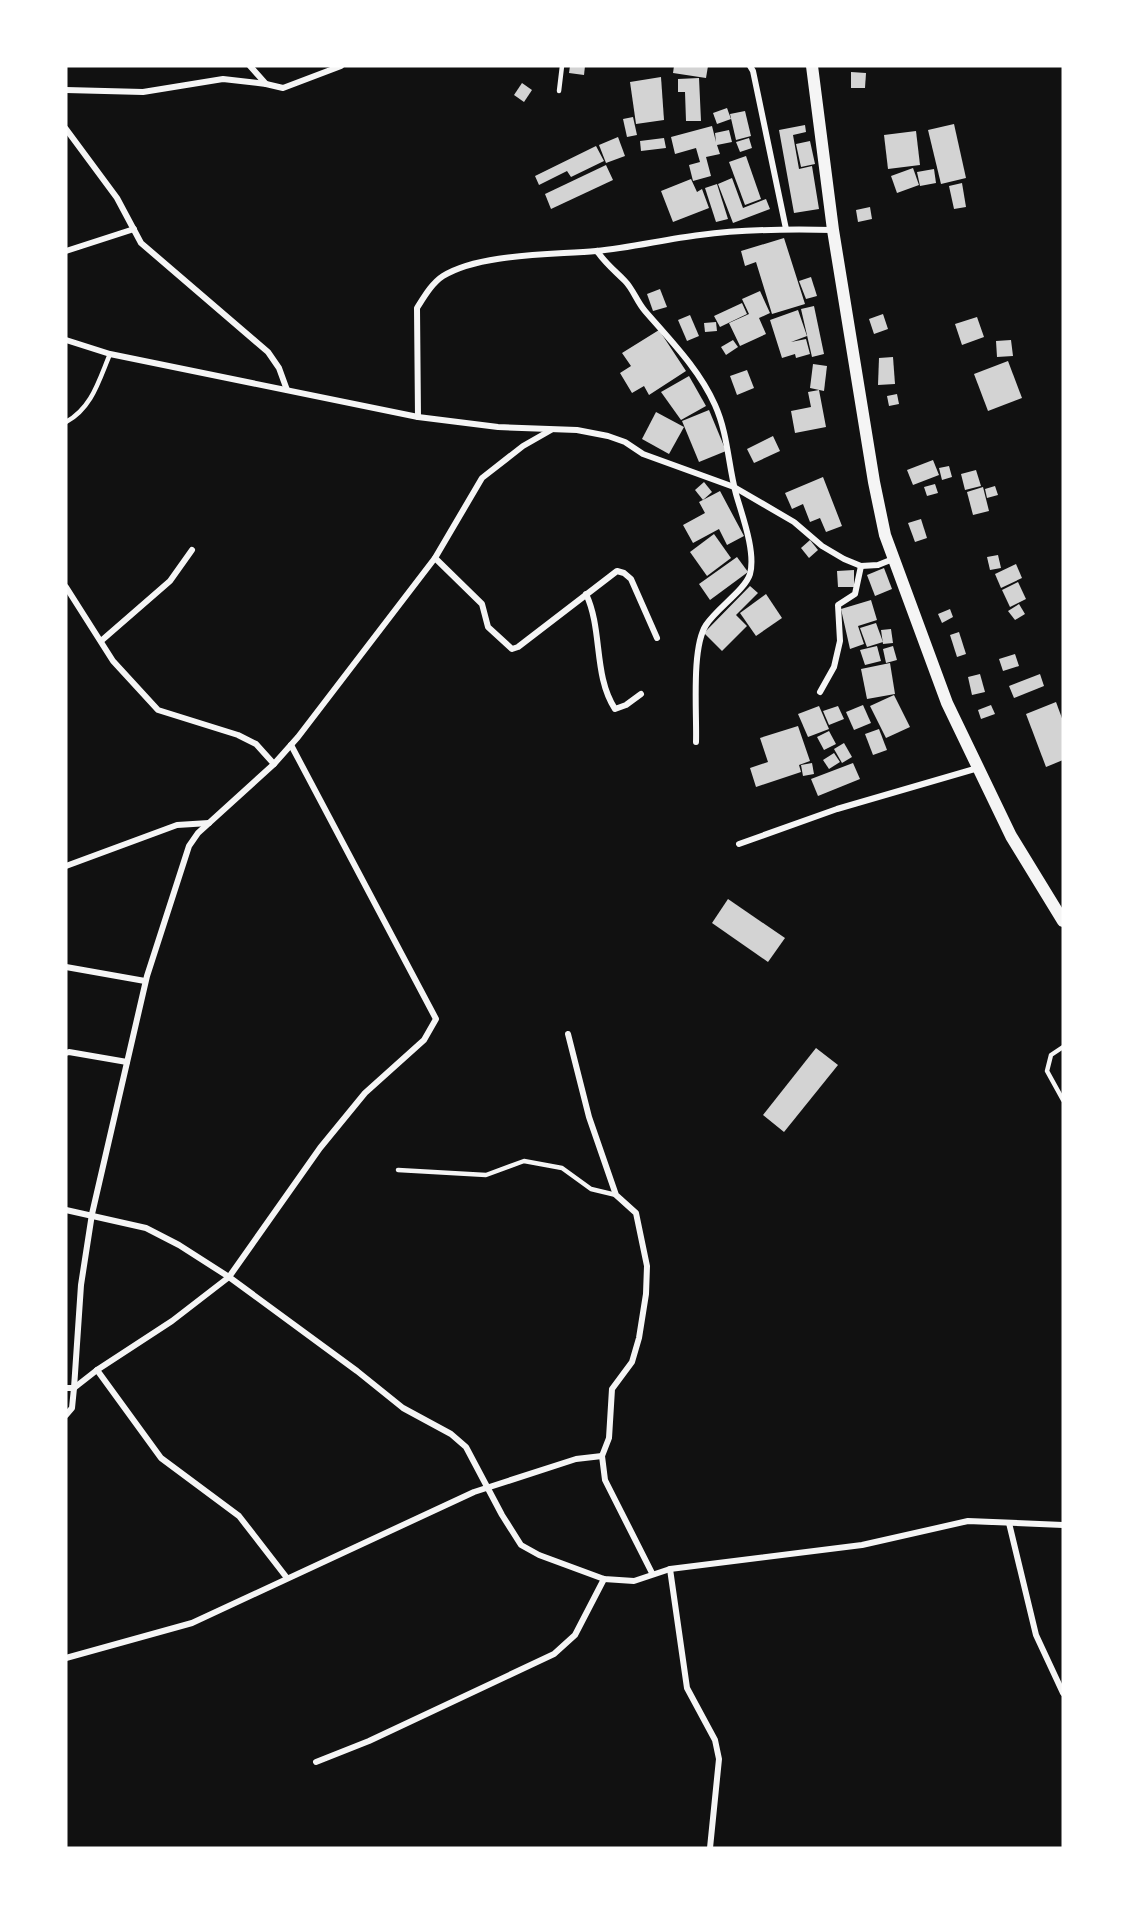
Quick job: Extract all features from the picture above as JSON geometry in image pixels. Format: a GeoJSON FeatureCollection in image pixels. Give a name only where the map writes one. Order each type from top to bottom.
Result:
{"type":"FeatureCollection","features":[{"type":"Feature","properties":{"kind":"main road"},"geometry":{"type":"LineString","coordinates":[[812,66],[833,230],[874,482],[885,535],[947,703],[1011,836],[1063,921]]}},
{"type":"Feature","properties":{"kind":"street"},"geometry":{"type":"LineString","coordinates":[[250,66],[266,84]]}},
{"type":"Feature","properties":{"kind":"street"},"geometry":{"type":"LineString","coordinates":[[66,90],[143,92],[223,79],[274,87],[291,87],[341,66]]}},
{"type":"Feature","properties":{"kind":"street"},"geometry":{"type":"LineString","coordinates":[[750,66],[786,229]]}},
{"type":"Feature","properties":{"kind":"street"},"geometry":{"type":"LineString","coordinates":[[66,129],[117,198],[141,243],[268,352],[279,368],[287,390]]}},
{"type":"Feature","properties":{"kind":"street"},"geometry":{"type":"LineString","coordinates":[[66,251],[134,229]]}},
{"type":"Feature","properties":{"kind":"street"},"geometry":{"type":"LineString","coordinates":[[418,417],[417,308],[426,292],[442,276],[460,268],[524,256],[597,251],[702,235],[786,229],[833,230]]}},
{"type":"Feature","properties":{"kind":"street"},"geometry":{"type":"LineString","coordinates":[[597,251],[607,266],[625,281],[643,308],[667,333],[707,390],[726,435],[734,487],[748,536],[751,571],[747,582],[724,603],[703,633],[696,677],[696,742]]}},
{"type":"Feature","properties":{"kind":"street"},"geometry":{"type":"LineString","coordinates":[[66,340],[110,354],[418,417],[498,427],[592,432],[608,436],[625,442],[643,454],[734,487],[794,522],[829,550],[861,566],[878,565],[894,559]]}},
{"type":"Feature","properties":{"kind":"street"},"geometry":{"type":"LineString","coordinates":[[66,1415],[72,1408],[81,1285],[92,1214],[146,981],[189,846],[209,823],[274,764],[291,745],[435,558],[488,471],[550,430]]}},
{"type":"Feature","properties":{"kind":"street"},"geometry":{"type":"LineString","coordinates":[[100,642],[170,581],[192,550]]}},
{"type":"Feature","properties":{"kind":"street"},"geometry":{"type":"LineString","coordinates":[[435,558],[482,604],[489,627],[512,650],[617,571],[631,579],[657,638]]}},
{"type":"Feature","properties":{"kind":"street"},"geometry":{"type":"LineString","coordinates":[[820,692],[834,667],[840,641],[838,605],[855,594],[861,566]]}},
{"type":"Feature","properties":{"kind":"street"},"geometry":{"type":"LineString","coordinates":[[66,587],[113,661],[158,710],[238,735],[256,744],[274,764]]}},
{"type":"Feature","properties":{"kind":"street"},"geometry":{"type":"LineString","coordinates":[[586,594],[593,609],[605,694],[615,709],[626,705],[641,694]]}},
{"type":"Feature","properties":{"kind":"street"},"geometry":{"type":"LineString","coordinates":[[66,1388],[74,1388],[97,1370],[172,1321],[229,1277],[320,1148],[365,1093],[424,1040],[436,1019],[291,745]]}},
{"type":"Feature","properties":{"kind":"street"},"geometry":{"type":"LineString","coordinates":[[739,844],[837,809],[978,768]]}},
{"type":"Feature","properties":{"kind":"street"},"geometry":{"type":"LineString","coordinates":[[66,866],[177,825],[209,823]]}},
{"type":"Feature","properties":{"kind":"street"},"geometry":{"type":"LineString","coordinates":[[66,968],[146,981]]}},
{"type":"Feature","properties":{"kind":"street"},"geometry":{"type":"LineString","coordinates":[[568,1034],[589,1117],[616,1195],[636,1213],[647,1266],[646,1294],[639,1338],[632,1362],[612,1389],[609,1438],[602,1456],[605,1480],[652,1573]]}},
{"type":"Feature","properties":{"kind":"street"},"geometry":{"type":"LineString","coordinates":[[66,1053],[127,1062]]}},
{"type":"Feature","properties":{"kind":"street"},"geometry":{"type":"LineString","coordinates":[[66,1210],[92,1214],[146,1228],[162,1235],[229,1277],[357,1371],[403,1408],[451,1434],[466,1447],[521,1545],[539,1555],[604,1580],[634,1581],[652,1573],[670,1569],[862,1545],[968,1521],[1063,1525]]}},
{"type":"Feature","properties":{"kind":"street"},"geometry":{"type":"LineString","coordinates":[[97,1370],[161,1458],[239,1516],[287,1578]]}},
{"type":"Feature","properties":{"kind":"street"},"geometry":{"type":"LineString","coordinates":[[66,1658],[192,1623],[488,1487],[576,1459],[602,1456]]}},
{"type":"Feature","properties":{"kind":"street"},"geometry":{"type":"LineString","coordinates":[[1010,1523],[1036,1635],[1063,1693]]}},
{"type":"Feature","properties":{"kind":"street"},"geometry":{"type":"LineString","coordinates":[[670,1569],[687,1688],[715,1740],[719,1759],[710,1848]]}},
{"type":"Feature","properties":{"kind":"street"},"geometry":{"type":"LineString","coordinates":[[316,1762],[369,1741],[554,1654],[575,1635],[604,1580]]}},
{"type":"Feature","properties":{"kind":"lane"},"geometry":{"type":"LineString","coordinates":[[559,91],[562,66]]}},
{"type":"Feature","properties":{"kind":"lane"},"geometry":{"type":"LineString","coordinates":[[66,422],[79,415],[89,402],[110,354]]}},
{"type":"Feature","properties":{"kind":"lane"},"geometry":{"type":"LineString","coordinates":[[1063,1047],[1051,1055],[1047,1071],[1063,1100]]}},
{"type":"Feature","properties":{"kind":"lane"},"geometry":{"type":"LineString","coordinates":[[398,1170],[486,1175],[524,1161],[562,1168],[591,1189],[616,1195]]}},
{"type":"Feature","properties":{"kind":"building"},"geometry":{"type":"Polygon","coordinates":[[[570,66],[585,66],[584,75],[569,73],[570,66]]]}},
{"type":"Feature","properties":{"kind":"building"},"geometry":{"type":"Polygon","coordinates":[[[674,66],[708,66],[706,78],[673,73],[674,66]]]}},
{"type":"Feature","properties":{"kind":"building"},"geometry":{"type":"Polygon","coordinates":[[[851,72],[866,73],[865,88],[851,88],[851,72]]]}},
{"type":"Feature","properties":{"kind":"building"},"geometry":{"type":"Polygon","coordinates":[[[661,77],[664,120],[636,124],[630,82],[661,77]]]}},
{"type":"Feature","properties":{"kind":"building"},"geometry":{"type":"Polygon","coordinates":[[[699,78],[701,121],[686,121],[685,92],[678,92],[678,79],[699,78]]]}},
{"type":"Feature","properties":{"kind":"building"},"geometry":{"type":"Polygon","coordinates":[[[522,83],[532,90],[524,102],[514,95],[522,83]]]}},
{"type":"Feature","properties":{"kind":"building"},"geometry":{"type":"Polygon","coordinates":[[[727,108],[731,119],[717,124],[713,113],[727,108]]]}},
{"type":"Feature","properties":{"kind":"building"},"geometry":{"type":"Polygon","coordinates":[[[745,111],[751,136],[736,140],[730,114],[745,111]]]}},
{"type":"Feature","properties":{"kind":"building"},"geometry":{"type":"Polygon","coordinates":[[[633,117],[637,135],[627,137],[623,119],[633,117]]]}},
{"type":"Feature","properties":{"kind":"building"},"geometry":{"type":"Polygon","coordinates":[[[954,124],[966,178],[941,184],[928,130],[954,124]]]}},
{"type":"Feature","properties":{"kind":"building"},"geometry":{"type":"Polygon","coordinates":[[[805,125],[806,132],[793,135],[799,169],[812,166],[819,209],[794,213],[779,130],[805,125]]]}},
{"type":"Feature","properties":{"kind":"building"},"geometry":{"type":"Polygon","coordinates":[[[712,126],[716,142],[715,133],[729,130],[732,142],[717,145],[720,154],[706,157],[711,176],[693,181],[689,165],[700,162],[696,148],[675,154],[671,137],[712,126]]]}},
{"type":"Feature","properties":{"kind":"building"},"geometry":{"type":"Polygon","coordinates":[[[916,131],[920,165],[888,169],[884,135],[916,131]]]}},
{"type":"Feature","properties":{"kind":"building"},"geometry":{"type":"Polygon","coordinates":[[[618,137],[625,156],[606,163],[599,145],[618,137]]]}},
{"type":"Feature","properties":{"kind":"building"},"geometry":{"type":"Polygon","coordinates":[[[664,138],[666,148],[641,151],[640,141],[664,138]]]}},
{"type":"Feature","properties":{"kind":"building"},"geometry":{"type":"Polygon","coordinates":[[[749,138],[752,148],[740,152],[736,142],[749,138]]]}},
{"type":"Feature","properties":{"kind":"building"},"geometry":{"type":"Polygon","coordinates":[[[810,141],[815,164],[801,167],[796,144],[810,141]]]}},
{"type":"Feature","properties":{"kind":"building"},"geometry":{"type":"Polygon","coordinates":[[[596,146],[604,161],[571,177],[567,171],[539,185],[535,176],[596,146]]]}},
{"type":"Feature","properties":{"kind":"building"},"geometry":{"type":"Polygon","coordinates":[[[746,156],[761,199],[745,205],[729,162],[746,156]]]}},
{"type":"Feature","properties":{"kind":"building"},"geometry":{"type":"Polygon","coordinates":[[[606,165],[613,180],[551,209],[545,194],[606,165]]]}},
{"type":"Feature","properties":{"kind":"building"},"geometry":{"type":"Polygon","coordinates":[[[913,168],[919,185],[897,193],[891,176],[913,168]]]}},
{"type":"Feature","properties":{"kind":"building"},"geometry":{"type":"Polygon","coordinates":[[[934,169],[936,183],[920,186],[917,172],[934,169]]]}},
{"type":"Feature","properties":{"kind":"building"},"geometry":{"type":"Polygon","coordinates":[[[732,178],[743,208],[766,199],[770,209],[733,223],[718,184],[732,178]]]}},
{"type":"Feature","properties":{"kind":"building"},"geometry":{"type":"Polygon","coordinates":[[[691,179],[697,192],[702,189],[709,208],[673,222],[661,191],[691,179]]]}},
{"type":"Feature","properties":{"kind":"building"},"geometry":{"type":"Polygon","coordinates":[[[962,183],[966,207],[954,209],[949,186],[962,183]]]}},
{"type":"Feature","properties":{"kind":"building"},"geometry":{"type":"Polygon","coordinates":[[[717,184],[728,219],[716,222],[705,188],[717,184]]]}},
{"type":"Feature","properties":{"kind":"building"},"geometry":{"type":"Polygon","coordinates":[[[870,207],[872,219],[858,222],[856,210],[870,207]]]}},
{"type":"Feature","properties":{"kind":"building"},"geometry":{"type":"Polygon","coordinates":[[[784,238],[805,304],[772,314],[756,262],[745,266],[741,251],[784,238]]]}},
{"type":"Feature","properties":{"kind":"building"},"geometry":{"type":"Polygon","coordinates":[[[811,277],[817,296],[806,299],[799,281],[811,277]]]}},
{"type":"Feature","properties":{"kind":"building"},"geometry":{"type":"Polygon","coordinates":[[[660,289],[667,307],[653,311],[647,294],[660,289]]]}},
{"type":"Feature","properties":{"kind":"building"},"geometry":{"type":"Polygon","coordinates":[[[760,291],[770,313],[759,318],[766,334],[740,346],[729,323],[749,314],[742,299],[760,291]]]}},
{"type":"Feature","properties":{"kind":"building"},"geometry":{"type":"Polygon","coordinates":[[[742,303],[747,314],[720,327],[714,316],[742,303]]]}},
{"type":"Feature","properties":{"kind":"building"},"geometry":{"type":"Polygon","coordinates":[[[814,306],[824,354],[812,357],[801,309],[814,306]]]}},
{"type":"Feature","properties":{"kind":"building"},"geometry":{"type":"Polygon","coordinates":[[[798,310],[807,336],[791,342],[806,339],[810,354],[796,358],[795,354],[782,358],[770,320],[798,310]]]}},
{"type":"Feature","properties":{"kind":"building"},"geometry":{"type":"Polygon","coordinates":[[[883,314],[888,329],[874,334],[869,319],[883,314]]]}},
{"type":"Feature","properties":{"kind":"building"},"geometry":{"type":"Polygon","coordinates":[[[690,315],[699,336],[687,341],[678,320],[690,315]]]}},
{"type":"Feature","properties":{"kind":"building"},"geometry":{"type":"Polygon","coordinates":[[[977,317],[984,337],[962,345],[955,324],[977,317]]]}},
{"type":"Feature","properties":{"kind":"building"},"geometry":{"type":"Polygon","coordinates":[[[716,322],[717,331],[705,332],[704,323],[716,322]]]}},
{"type":"Feature","properties":{"kind":"building"},"geometry":{"type":"Polygon","coordinates":[[[659,330],[686,371],[649,395],[644,386],[632,393],[620,373],[631,366],[622,353],[659,330]]]}},
{"type":"Feature","properties":{"kind":"building"},"geometry":{"type":"Polygon","coordinates":[[[733,340],[738,347],[726,355],[721,347],[733,340]]]}},
{"type":"Feature","properties":{"kind":"building"},"geometry":{"type":"Polygon","coordinates":[[[1011,340],[1013,356],[997,357],[996,341],[1011,340]]]}},
{"type":"Feature","properties":{"kind":"building"},"geometry":{"type":"Polygon","coordinates":[[[893,357],[895,384],[878,385],[879,358],[893,357]]]}},
{"type":"Feature","properties":{"kind":"building"},"geometry":{"type":"Polygon","coordinates":[[[1008,361],[1022,398],[988,411],[974,374],[1008,361]]]}},
{"type":"Feature","properties":{"kind":"building"},"geometry":{"type":"Polygon","coordinates":[[[813,364],[827,366],[824,391],[810,388],[813,364]]]}},
{"type":"Feature","properties":{"kind":"building"},"geometry":{"type":"Polygon","coordinates":[[[747,370],[754,388],[737,395],[730,376],[747,370]]]}},
{"type":"Feature","properties":{"kind":"building"},"geometry":{"type":"Polygon","coordinates":[[[689,376],[706,406],[681,420],[661,392],[689,376]]]}},
{"type":"Feature","properties":{"kind":"building"},"geometry":{"type":"Polygon","coordinates":[[[819,390],[826,427],[795,433],[791,411],[811,407],[808,392],[819,390]]]}},
{"type":"Feature","properties":{"kind":"building"},"geometry":{"type":"Polygon","coordinates":[[[897,394],[899,404],[889,406],[887,396],[897,394]]]}},
{"type":"Feature","properties":{"kind":"building"},"geometry":{"type":"Polygon","coordinates":[[[709,410],[726,451],[699,462],[682,421],[709,410]]]}},
{"type":"Feature","properties":{"kind":"building"},"geometry":{"type":"Polygon","coordinates":[[[656,412],[684,427],[669,454],[642,439],[656,412]]]}},
{"type":"Feature","properties":{"kind":"building"},"geometry":{"type":"Polygon","coordinates":[[[773,436],[780,451],[754,463],[747,449],[773,436]]]}},
{"type":"Feature","properties":{"kind":"building"},"geometry":{"type":"Polygon","coordinates":[[[933,460],[939,475],[913,485],[907,470],[933,460]]]}},
{"type":"Feature","properties":{"kind":"building"},"geometry":{"type":"Polygon","coordinates":[[[949,466],[952,477],[942,480],[939,468],[949,466]]]}},
{"type":"Feature","properties":{"kind":"building"},"geometry":{"type":"Polygon","coordinates":[[[976,470],[981,486],[965,490],[961,474],[976,470]]]}},
{"type":"Feature","properties":{"kind":"building"},"geometry":{"type":"Polygon","coordinates":[[[823,477],[842,526],[826,532],[820,518],[810,522],[803,504],[792,509],[785,493],[823,477]]]}},
{"type":"Feature","properties":{"kind":"building"},"geometry":{"type":"Polygon","coordinates":[[[704,482],[712,492],[703,500],[695,490],[704,482]]]}},
{"type":"Feature","properties":{"kind":"building"},"geometry":{"type":"Polygon","coordinates":[[[935,484],[938,493],[927,496],[924,487],[935,484]]]}},
{"type":"Feature","properties":{"kind":"building"},"geometry":{"type":"Polygon","coordinates":[[[995,486],[998,495],[987,498],[985,489],[995,486]]]}},
{"type":"Feature","properties":{"kind":"building"},"geometry":{"type":"Polygon","coordinates":[[[983,487],[989,511],[973,515],[967,492],[983,487]]]}},
{"type":"Feature","properties":{"kind":"building"},"geometry":{"type":"Polygon","coordinates":[[[720,491],[744,536],[727,545],[719,529],[693,543],[683,525],[705,513],[699,502],[720,491]]]}},
{"type":"Feature","properties":{"kind":"building"},"geometry":{"type":"Polygon","coordinates":[[[921,519],[927,538],[915,542],[908,523],[921,519]]]}},
{"type":"Feature","properties":{"kind":"building"},"geometry":{"type":"Polygon","coordinates":[[[714,534],[731,558],[707,576],[690,552],[714,534]]]}},
{"type":"Feature","properties":{"kind":"building"},"geometry":{"type":"Polygon","coordinates":[[[810,540],[818,550],[809,558],[801,548],[810,540]]]}},
{"type":"Feature","properties":{"kind":"building"},"geometry":{"type":"Polygon","coordinates":[[[998,555],[1001,568],[990,570],[987,557],[998,555]]]}},
{"type":"Feature","properties":{"kind":"building"},"geometry":{"type":"Polygon","coordinates":[[[737,557],[748,572],[710,600],[699,584],[737,557]]]}},
{"type":"Feature","properties":{"kind":"building"},"geometry":{"type":"Polygon","coordinates":[[[1016,564],[1022,578],[1001,588],[995,574],[1016,564]]]}},
{"type":"Feature","properties":{"kind":"building"},"geometry":{"type":"Polygon","coordinates":[[[884,568],[892,589],[875,596],[867,575],[884,568]]]}},
{"type":"Feature","properties":{"kind":"building"},"geometry":{"type":"Polygon","coordinates":[[[854,570],[854,587],[838,587],[837,571],[854,570]]]}},
{"type":"Feature","properties":{"kind":"building"},"geometry":{"type":"Polygon","coordinates":[[[1018,582],[1026,599],[1010,607],[1002,590],[1018,582]]]}},
{"type":"Feature","properties":{"kind":"building"},"geometry":{"type":"Polygon","coordinates":[[[750,586],[758,593],[736,615],[747,626],[722,651],[704,633],[750,586]]]}},
{"type":"Feature","properties":{"kind":"building"},"geometry":{"type":"Polygon","coordinates":[[[766,594],[782,618],[756,636],[740,613],[766,594]]]}},
{"type":"Feature","properties":{"kind":"building"},"geometry":{"type":"Polygon","coordinates":[[[871,600],[877,620],[858,626],[864,644],[850,649],[841,609],[871,600]]]}},
{"type":"Feature","properties":{"kind":"building"},"geometry":{"type":"Polygon","coordinates":[[[1019,604],[1025,614],[1015,620],[1008,611],[1019,604]]]}},
{"type":"Feature","properties":{"kind":"building"},"geometry":{"type":"Polygon","coordinates":[[[950,609],[953,617],[942,623],[938,614],[950,609]]]}},
{"type":"Feature","properties":{"kind":"building"},"geometry":{"type":"Polygon","coordinates":[[[876,623],[883,642],[867,647],[860,628],[876,623]]]}},
{"type":"Feature","properties":{"kind":"building"},"geometry":{"type":"Polygon","coordinates":[[[891,629],[893,643],[883,644],[881,630],[891,629]]]}},
{"type":"Feature","properties":{"kind":"building"},"geometry":{"type":"Polygon","coordinates":[[[959,632],[966,654],[957,657],[950,635],[959,632]]]}},
{"type":"Feature","properties":{"kind":"building"},"geometry":{"type":"Polygon","coordinates":[[[877,646],[881,661],[865,665],[860,650],[877,646]]]}},
{"type":"Feature","properties":{"kind":"building"},"geometry":{"type":"Polygon","coordinates":[[[893,646],[897,660],[886,663],[883,649],[893,646]]]}},
{"type":"Feature","properties":{"kind":"building"},"geometry":{"type":"Polygon","coordinates":[[[1015,654],[1019,666],[1003,671],[999,659],[1015,654]]]}},
{"type":"Feature","properties":{"kind":"building"},"geometry":{"type":"Polygon","coordinates":[[[890,663],[895,694],[867,699],[861,669],[890,663]]]}},
{"type":"Feature","properties":{"kind":"building"},"geometry":{"type":"Polygon","coordinates":[[[980,674],[985,692],[972,695],[968,677],[980,674]]]}},
{"type":"Feature","properties":{"kind":"building"},"geometry":{"type":"Polygon","coordinates":[[[1040,674],[1044,686],[1014,698],[1009,686],[1040,674]]]}},
{"type":"Feature","properties":{"kind":"building"},"geometry":{"type":"Polygon","coordinates":[[[894,695],[910,727],[886,738],[870,706],[894,695]]]}},
{"type":"Feature","properties":{"kind":"building"},"geometry":{"type":"Polygon","coordinates":[[[1056,702],[1063,721],[1063,760],[1046,767],[1026,714],[1056,702]]]}},
{"type":"Feature","properties":{"kind":"building"},"geometry":{"type":"Polygon","coordinates":[[[863,705],[871,723],[854,730],[846,712],[863,705]]]}},
{"type":"Feature","properties":{"kind":"building"},"geometry":{"type":"Polygon","coordinates":[[[991,705],[995,714],[981,719],[978,710],[991,705]]]}},
{"type":"Feature","properties":{"kind":"building"},"geometry":{"type":"Polygon","coordinates":[[[819,706],[829,729],[808,737],[798,714],[819,706]]]}},
{"type":"Feature","properties":{"kind":"building"},"geometry":{"type":"Polygon","coordinates":[[[838,706],[844,719],[829,725],[823,711],[838,706]]]}},
{"type":"Feature","properties":{"kind":"building"},"geometry":{"type":"Polygon","coordinates":[[[798,726],[810,761],[799,765],[801,772],[756,787],[750,768],[768,762],[760,738],[798,726]]]}},
{"type":"Feature","properties":{"kind":"building"},"geometry":{"type":"Polygon","coordinates":[[[879,729],[887,750],[873,755],[865,734],[879,729]]]}},
{"type":"Feature","properties":{"kind":"building"},"geometry":{"type":"Polygon","coordinates":[[[829,731],[836,744],[824,750],[817,737],[829,731]]]}},
{"type":"Feature","properties":{"kind":"building"},"geometry":{"type":"Polygon","coordinates":[[[844,743],[852,757],[842,763],[834,749],[844,743]]]}},
{"type":"Feature","properties":{"kind":"building"},"geometry":{"type":"Polygon","coordinates":[[[834,753],[840,762],[829,769],[823,760],[834,753]]]}},
{"type":"Feature","properties":{"kind":"building"},"geometry":{"type":"Polygon","coordinates":[[[812,763],[814,774],[803,776],[801,765],[812,763]]]}},
{"type":"Feature","properties":{"kind":"building"},"geometry":{"type":"Polygon","coordinates":[[[853,763],[860,779],[818,796],[811,779],[853,763]]]}},
{"type":"Feature","properties":{"kind":"building"},"geometry":{"type":"Polygon","coordinates":[[[728,899],[785,938],[768,962],[712,923],[728,899]]]}},
{"type":"Feature","properties":{"kind":"building"},"geometry":{"type":"Polygon","coordinates":[[[816,1048],[838,1065],[784,1132],[763,1115],[816,1048]]]}}]}
